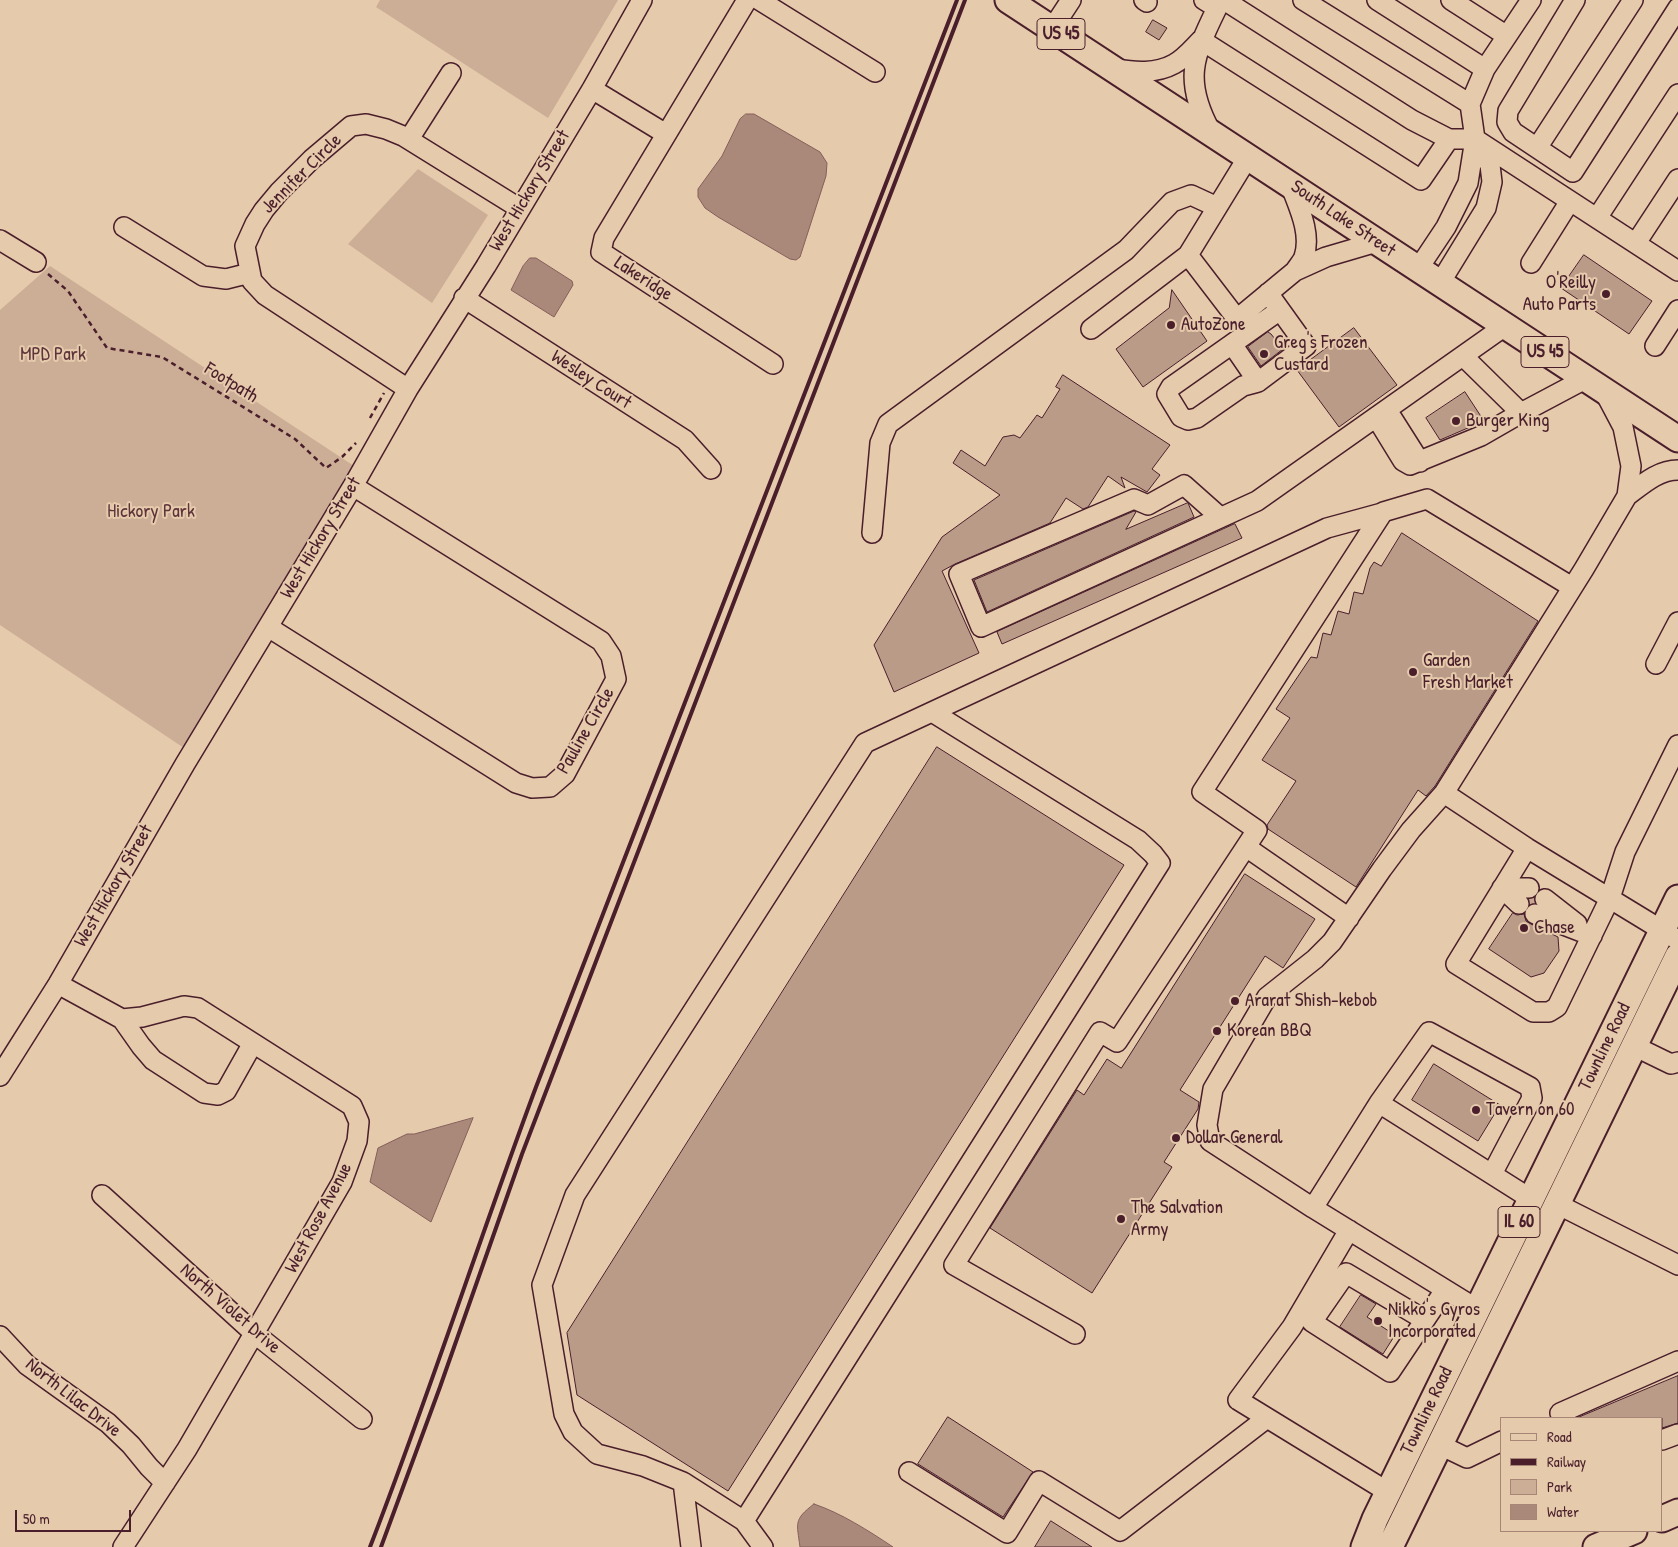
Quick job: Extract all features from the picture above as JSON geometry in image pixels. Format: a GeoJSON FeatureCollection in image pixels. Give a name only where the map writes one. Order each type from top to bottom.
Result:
{"type":"FeatureCollection","features":[{"type":"Feature","properties":{"kind":"main road","name":"South Lake Street"},"geometry":{"type":"LineString","coordinates":[[1008,0],[1678,439]]}},
{"type":"Feature","properties":{"kind":"main road","name":"Townline Road"},"geometry":{"type":"LineString","coordinates":[[1364,1547],[1388,1492],[1531,1199],[1670,936],[1678,898]]}},
{"type":"Feature","properties":{"kind":"main road","name":"Townline Road"},"geometry":{"type":"LineString","coordinates":[[1390,1547],[1678,956]]}},
{"type":"Feature","properties":{"kind":"main road"},"geometry":{"type":"LineString","coordinates":[[1663,1519],[1678,1512]]}},
{"type":"Feature","properties":{"kind":"main road"},"geometry":{"type":"LineString","coordinates":[[1602,1542],[1631,1532]]}},
{"type":"Feature","properties":{"kind":"street","name":"West Hickory Street"},"geometry":{"type":"LineString","coordinates":[[0,1076],[58,984],[185,764],[408,389],[592,89],[642,0]]}},
{"type":"Feature","properties":{"kind":"street","name":"Lakeridge"},"geometry":{"type":"LineString","coordinates":[[747,0],[604,238],[601,252],[773,364]]}},
{"type":"Feature","properties":{"kind":"street"},"geometry":{"type":"LineString","coordinates":[[759,0],[875,72]]}},
{"type":"Feature","properties":{"kind":"street"},"geometry":{"type":"LineString","coordinates":[[1052,29],[1071,0]]}},
{"type":"Feature","properties":{"kind":"street"},"geometry":{"type":"LineString","coordinates":[[1303,0],[1470,104]]}},
{"type":"Feature","properties":{"kind":"street"},"geometry":{"type":"LineString","coordinates":[[1377,0],[1485,70]]}},
{"type":"Feature","properties":{"kind":"street"},"geometry":{"type":"LineString","coordinates":[[1452,0],[1507,36]]}},
{"type":"Feature","properties":{"kind":"street"},"geometry":{"type":"LineString","coordinates":[[1418,269],[1446,227],[1468,183],[1475,139],[1470,104],[1485,70],[1530,0]]}},
{"type":"Feature","properties":{"kind":"street"},"geometry":{"type":"LineString","coordinates":[[1573,172],[1514,132],[1507,122],[1508,111],[1575,0]]}},
{"type":"Feature","properties":{"kind":"street"},"geometry":{"type":"LineString","coordinates":[[1537,148],[1633,0]]}},
{"type":"Feature","properties":{"kind":"street"},"geometry":{"type":"LineString","coordinates":[[1211,132],[1202,116],[1193,83],[1194,67],[1201,40],[1217,2],[1412,120],[1448,139],[1475,139],[1636,243],[1676,265]]}},
{"type":"Feature","properties":{"kind":"street"},"geometry":{"type":"LineString","coordinates":[[1531,263],[1565,197],[1573,172],[1678,8]]}},
{"type":"Feature","properties":{"kind":"street"},"geometry":{"type":"LineString","coordinates":[[1113,68],[1134,72],[1152,71],[1175,64],[1201,40]]}},
{"type":"Feature","properties":{"kind":"street"},"geometry":{"type":"LineString","coordinates":[[1201,40],[1421,180],[1448,139]]}},
{"type":"Feature","properties":{"kind":"street"},"geometry":{"type":"LineString","coordinates":[[409,140],[452,73]]}},
{"type":"Feature","properties":{"kind":"street"},"geometry":{"type":"LineString","coordinates":[[592,89],[666,134]]}},
{"type":"Feature","properties":{"kind":"street"},"geometry":{"type":"LineString","coordinates":[[1597,218],[1678,94]]}},
{"type":"Feature","properties":{"kind":"street","name":"Jennifer Circle"},"geometry":{"type":"LineString","coordinates":[[408,389],[265,295],[252,281],[245,246],[255,224],[279,192],[312,159],[351,126],[366,124],[386,129],[409,140],[518,208]]}},
{"type":"Feature","properties":{"kind":"street"},"geometry":{"type":"LineString","coordinates":[[1440,283],[1486,208],[1492,182],[1490,165],[1475,139]]}},
{"type":"Feature","properties":{"kind":"street"},"geometry":{"type":"LineString","coordinates":[[1091,329],[1188,255],[1248,157]]}},
{"type":"Feature","properties":{"kind":"street"},"geometry":{"type":"LineString","coordinates":[[1636,243],[1678,179]]}},
{"type":"Feature","properties":{"kind":"street"},"geometry":{"type":"LineString","coordinates":[[1290,184],[1302,216],[1306,239],[1304,257],[1295,271]]}},
{"type":"Feature","properties":{"kind":"street"},"geometry":{"type":"LineString","coordinates":[[872,533],[880,443],[888,424],[1126,250],[1172,202],[1191,195],[1217,207]]}},
{"type":"Feature","properties":{"kind":"street"},"geometry":{"type":"LineString","coordinates":[[124,227],[203,276],[226,279],[250,273]]}},
{"type":"Feature","properties":{"kind":"street"},"geometry":{"type":"LineString","coordinates":[[0,240],[36,262]]}},
{"type":"Feature","properties":{"kind":"street"},"geometry":{"type":"LineString","coordinates":[[1188,255],[1237,319],[1295,271],[1326,257],[1377,242]]}},
{"type":"Feature","properties":{"kind":"street"},"geometry":{"type":"LineString","coordinates":[[1268,293],[1306,346],[1258,382],[1242,386],[1197,418],[1188,420],[1181,417],[1168,394],[1171,387],[1280,310]]}},
{"type":"Feature","properties":{"kind":"street","name":"Wesley Court"},"geometry":{"type":"LineString","coordinates":[[464,298],[686,440],[711,469]]}},
{"type":"Feature","properties":{"kind":"street"},"geometry":{"type":"LineString","coordinates":[[1654,346],[1678,310]]}},
{"type":"Feature","properties":{"kind":"street"},"geometry":{"type":"LineString","coordinates":[[1220,517],[1184,485],[1148,505],[1134,499],[959,574],[981,627],[1257,501],[1505,326]]}},
{"type":"Feature","properties":{"kind":"street"},"geometry":{"type":"LineString","coordinates":[[1232,344],[1258,382]]}},
{"type":"Feature","properties":{"kind":"street"},"geometry":{"type":"LineString","coordinates":[[1463,356],[1521,413]]}},
{"type":"Feature","properties":{"kind":"street"},"geometry":{"type":"LineString","coordinates":[[1381,413],[1420,462],[1481,436],[1521,413],[1595,385],[1623,427],[1631,466],[1627,496]]}},
{"type":"Feature","properties":{"kind":"street"},"geometry":{"type":"LineString","coordinates":[[1476,1309],[1313,1208],[1210,1141],[1208,1125],[1213,1089],[1267,997],[1315,960],[1332,942],[1382,868],[1411,830],[1444,793],[1627,496],[1654,476],[1670,470],[1678,470]]}},
{"type":"Feature","properties":{"kind":"street","name":"Pauline Circle"},"geometry":{"type":"LineString","coordinates":[[268,627],[516,783],[532,788],[550,788],[565,774],[616,679],[611,656],[601,641],[352,486]]}},
{"type":"Feature","properties":{"kind":"street"},"geometry":{"type":"LineString","coordinates":[[763,1547],[744,1521],[683,1482],[643,1466],[597,1454],[573,1432],[564,1414],[542,1285],[575,1195],[865,743],[1327,528],[1427,499],[1572,588]]}},
{"type":"Feature","properties":{"kind":"street"},"geometry":{"type":"LineString","coordinates":[[1075,1334],[954,1265],[1100,1032],[1117,1042],[1257,830],[1202,792],[1382,513]]}},
{"type":"Feature","properties":{"kind":"street"},"geometry":{"type":"LineString","coordinates":[[1678,622],[1660,666],[1678,640]]}},
{"type":"Feature","properties":{"kind":"street"},"geometry":{"type":"LineString","coordinates":[[744,1521],[1160,863],[1138,840],[932,712]]}},
{"type":"Feature","properties":{"kind":"street"},"geometry":{"type":"LineString","coordinates":[[1527,848],[1456,964],[1533,1012],[1549,1012],[1557,1007],[1592,936],[1610,898],[1625,852],[1678,745]]}},
{"type":"Feature","properties":{"kind":"street"},"geometry":{"type":"LineString","coordinates":[[1444,793],[1527,848],[1670,936]]}},
{"type":"Feature","properties":{"kind":"street"},"geometry":{"type":"LineString","coordinates":[[1246,847],[1349,918]]}},
{"type":"Feature","properties":{"kind":"street"},"geometry":{"type":"LineString","coordinates":[[1502,888],[1524,896]]}},
{"type":"Feature","properties":{"kind":"street"},"geometry":{"type":"LineString","coordinates":[[1540,906],[1592,936]]}},
{"type":"Feature","properties":{"kind":"street"},"geometry":{"type":"LineString","coordinates":[[58,984],[122,1019],[153,1060],[204,1093],[218,1095],[226,1091],[253,1043]]}},
{"type":"Feature","properties":{"kind":"street","name":"West Rose Avenue"},"geometry":{"type":"LineString","coordinates":[[122,1019],[142,1017],[190,1006],[198,1008],[352,1106],[359,1122],[357,1141],[342,1182],[165,1483],[124,1547]]}},
{"type":"Feature","properties":{"kind":"street"},"geometry":{"type":"LineString","coordinates":[[1313,1208],[1379,1103],[1429,1032],[1530,1087],[1532,1098],[1492,1174]]}},
{"type":"Feature","properties":{"kind":"street"},"geometry":{"type":"LineString","coordinates":[[1634,1046],[1672,1064],[1678,1062]]}},
{"type":"Feature","properties":{"kind":"street"},"geometry":{"type":"LineString","coordinates":[[1379,1103],[1531,1199]]}},
{"type":"Feature","properties":{"kind":"street","name":"North Violet Drive"},"geometry":{"type":"LineString","coordinates":[[102,1195],[254,1333],[362,1419]]}},
{"type":"Feature","properties":{"kind":"street"},"geometry":{"type":"LineString","coordinates":[[1557,1204],[1678,1265]]}},
{"type":"Feature","properties":{"kind":"street"},"geometry":{"type":"LineString","coordinates":[[1349,1230],[1292,1327],[1238,1400],[1388,1492]]}},
{"type":"Feature","properties":{"kind":"street"},"geometry":{"type":"LineString","coordinates":[[1335,1252],[1346,1273],[1425,1320]]}},
{"type":"Feature","properties":{"kind":"street"},"geometry":{"type":"LineString","coordinates":[[1346,1273],[1312,1322],[1390,1372],[1445,1290]]}},
{"type":"Feature","properties":{"kind":"street","name":"North Lilac Drive"},"geometry":{"type":"LineString","coordinates":[[0,1336],[27,1364],[108,1423],[131,1445],[165,1483]]}},
{"type":"Feature","properties":{"kind":"street"},"geometry":{"type":"LineString","coordinates":[[1557,1416],[1678,1361]]}},
{"type":"Feature","properties":{"kind":"street"},"geometry":{"type":"LineString","coordinates":[[909,1472],[1007,1533],[1039,1481],[1120,1532],[1267,1418]]}},
{"type":"Feature","properties":{"kind":"street"},"geometry":{"type":"LineString","coordinates":[[1663,1440],[1678,1434]]}},
{"type":"Feature","properties":{"kind":"street"},"geometry":{"type":"LineString","coordinates":[[1440,1445],[1467,1458],[1500,1442]]}},
{"type":"Feature","properties":{"kind":"street"},"geometry":{"type":"LineString","coordinates":[[683,1482],[691,1547]]}},
{"type":"Feature","properties":{"kind":"path","name":"Footpath"},"geometry":{"type":"LineString","coordinates":[[36,262],[68,291],[107,348],[162,356],[295,439],[326,468],[342,457],[360,436]]}},
{"type":"Feature","properties":{"kind":"path"},"geometry":{"type":"LineString","coordinates":[[370,418],[392,378]]}},
{"type":"Feature","properties":{"kind":"green space"},"geometry":{"type":"Polygon","coordinates":[[[380,0],[618,0],[548,118],[376,7],[380,0]]]}},
{"type":"Feature","properties":{"kind":"green space"},"geometry":{"type":"Polygon","coordinates":[[[418,169],[488,215],[432,303],[348,244],[418,169]]]}},
{"type":"Feature","properties":{"kind":"green space","name":"Hickory Park"},"geometry":{"type":"Polygon","coordinates":[[[50,266],[354,466],[184,748],[0,625],[0,310],[50,266]]]}},
{"type":"Feature","properties":{"kind":"water"},"geometry":{"type":"Polygon","coordinates":[[[746,114],[754,114],[820,152],[827,163],[826,176],[800,257],[796,260],[790,259],[718,217],[705,208],[698,197],[698,189],[722,156],[740,119],[746,114]]]}},
{"type":"Feature","properties":{"kind":"water"},"geometry":{"type":"Polygon","coordinates":[[[530,258],[536,258],[572,281],[573,285],[554,317],[511,290],[523,266],[530,258]]]}},
{"type":"Feature","properties":{"kind":"water"},"geometry":{"type":"Polygon","coordinates":[[[473,1118],[431,1222],[370,1182],[378,1148],[407,1134],[414,1134],[473,1118]]]}},
{"type":"Feature","properties":{"kind":"water"},"geometry":{"type":"Polygon","coordinates":[[[814,1504],[845,1517],[893,1547],[800,1547],[798,1522],[803,1514],[814,1504]]]}},
{"type":"Feature","properties":{"kind":"building"},"geometry":{"type":"Polygon","coordinates":[[[1153,20],[1167,28],[1159,40],[1146,32],[1153,20]]]}},
{"type":"Feature","properties":{"kind":"building","name":"O'Reilly Auto Parts"},"geometry":{"type":"Polygon","coordinates":[[[1584,255],[1652,301],[1629,334],[1561,288],[1584,255]]]}},
{"type":"Feature","properties":{"kind":"building","name":"AutoZone"},"geometry":{"type":"Polygon","coordinates":[[[1172,290],[1207,341],[1143,387],[1116,349],[1169,308],[1172,290]]]}},
{"type":"Feature","properties":{"kind":"building"},"geometry":{"type":"Polygon","coordinates":[[[1354,328],[1397,385],[1339,427],[1297,370],[1354,328]]]}},
{"type":"Feature","properties":{"kind":"building","name":"Greg's Frozen Custard"},"geometry":{"type":"Polygon","coordinates":[[[1268,332],[1283,349],[1261,366],[1248,347],[1268,332]]]}},
{"type":"Feature","properties":{"kind":"building"},"geometry":{"type":"Polygon","coordinates":[[[1063,375],[1170,445],[1152,469],[1160,475],[1147,492],[1121,477],[1125,488],[1108,476],[1088,507],[1083,509],[1066,498],[1050,523],[942,571],[979,653],[894,692],[874,645],[942,537],[1000,495],[953,463],[961,450],[985,466],[1003,437],[1014,435],[1020,438],[1037,415],[1042,418],[1060,389],[1056,387],[1063,375]]]}},
{"type":"Feature","properties":{"kind":"building","name":"Burger King"},"geometry":{"type":"Polygon","coordinates":[[[1465,392],[1484,421],[1440,440],[1426,418],[1465,392]]]}},
{"type":"Feature","properties":{"kind":"building"},"geometry":{"type":"Polygon","coordinates":[[[1188,503],[1194,517],[987,612],[974,580],[1134,511],[1136,512],[1126,529],[1188,503]]]}},
{"type":"Feature","properties":{"kind":"building"},"geometry":{"type":"Polygon","coordinates":[[[1235,524],[1242,538],[1002,644],[997,632],[1235,524]]]}},
{"type":"Feature","properties":{"kind":"building"},"geometry":{"type":"Polygon","coordinates":[[[1402,533],[1538,621],[1435,786],[1426,796],[1418,790],[1356,887],[1268,829],[1267,825],[1296,781],[1262,760],[1290,718],[1276,709],[1311,657],[1317,658],[1323,633],[1331,635],[1338,611],[1349,614],[1354,592],[1363,594],[1370,568],[1374,562],[1381,566],[1402,533]]]}},
{"type":"Feature","properties":{"kind":"building"},"geometry":{"type":"Polygon","coordinates":[[[937,747],[1124,865],[728,1491],[577,1395],[567,1333],[937,747]]]}},
{"type":"Feature","properties":{"kind":"building"},"geometry":{"type":"Polygon","coordinates":[[[1245,874],[1315,919],[1283,968],[1265,956],[1180,1090],[1199,1102],[1198,1109],[1164,1162],[1172,1167],[1092,1293],[990,1228],[1077,1090],[1084,1095],[1107,1059],[1121,1068],[1245,874]]]}},
{"type":"Feature","properties":{"kind":"building","name":"Chase"},"geometry":{"type":"Polygon","coordinates":[[[1513,913],[1517,915],[1524,914],[1526,921],[1558,937],[1559,951],[1544,973],[1531,977],[1489,949],[1513,913]]]}},
{"type":"Feature","properties":{"kind":"building"},"geometry":{"type":"Polygon","coordinates":[[[1434,1064],[1500,1105],[1478,1141],[1412,1100],[1434,1064]]]}},
{"type":"Feature","properties":{"kind":"building"},"geometry":{"type":"Polygon","coordinates":[[[1361,1295],[1376,1304],[1367,1317],[1395,1335],[1383,1354],[1340,1327],[1361,1295]]]}},
{"type":"Feature","properties":{"kind":"building"},"geometry":{"type":"Polygon","coordinates":[[[1678,1376],[1678,1423],[1663,1428],[1663,1417],[1579,1417],[1678,1376]]]}},
{"type":"Feature","properties":{"kind":"building"},"geometry":{"type":"Polygon","coordinates":[[[948,1417],[1033,1472],[1003,1517],[918,1464],[948,1417]]]}},
{"type":"Feature","properties":{"kind":"building"},"geometry":{"type":"Polygon","coordinates":[[[1051,1521],[1092,1547],[1035,1547],[1051,1521]]]}},
{"type":"Feature","properties":{"kind":"tunnel"},"geometry":{"type":"LineString","coordinates":[[1524,896],[1541,906]]}},
{"type":"Feature","properties":{"kind":"railway"},"geometry":{"type":"LineString","coordinates":[[370,1547],[413,1433],[536,1087],[957,0]]}},
{"type":"Feature","properties":{"kind":"railway"},"geometry":{"type":"LineString","coordinates":[[381,1547],[440,1387],[522,1154],[965,0]]}},
{"type":"Feature","properties":{"kind":"place","name":"O'Reilly Auto Parts"},"geometry":{"type":"Point","coordinates":[1606,294]}},
{"type":"Feature","properties":{"kind":"place","name":"AutoZone"},"geometry":{"type":"Point","coordinates":[1171,325]}},
{"type":"Feature","properties":{"kind":"place","name":"Greg's Frozen Custard"},"geometry":{"type":"Point","coordinates":[1264,354]}},
{"type":"Feature","properties":{"kind":"place","name":"Burger King"},"geometry":{"type":"Point","coordinates":[1456,421]}},
{"type":"Feature","properties":{"kind":"place","name":"Garden Fresh Market"},"geometry":{"type":"Point","coordinates":[1413,672]}},
{"type":"Feature","properties":{"kind":"place","name":"Chase"},"geometry":{"type":"Point","coordinates":[1524,928]}},
{"type":"Feature","properties":{"kind":"place","name":"Ararat Shish-kebob"},"geometry":{"type":"Point","coordinates":[1235,1001]}},
{"type":"Feature","properties":{"kind":"place","name":"Korean BBQ"},"geometry":{"type":"Point","coordinates":[1217,1031]}},
{"type":"Feature","properties":{"kind":"place","name":"Tavern on 60"},"geometry":{"type":"Point","coordinates":[1476,1110]}},
{"type":"Feature","properties":{"kind":"place","name":"Dollar General"},"geometry":{"type":"Point","coordinates":[1176,1138]}},
{"type":"Feature","properties":{"kind":"place","name":"The Salvation Army"},"geometry":{"type":"Point","coordinates":[1121,1219]}},
{"type":"Feature","properties":{"kind":"place","name":"Nikko's Gyros Incorporated"},"geometry":{"type":"Point","coordinates":[1378,1321]}},
{"type":"Feature","properties":{"kind":"park label","name":"MPD Park"},"geometry":{"type":"Point","coordinates":[53,355]}}]}
